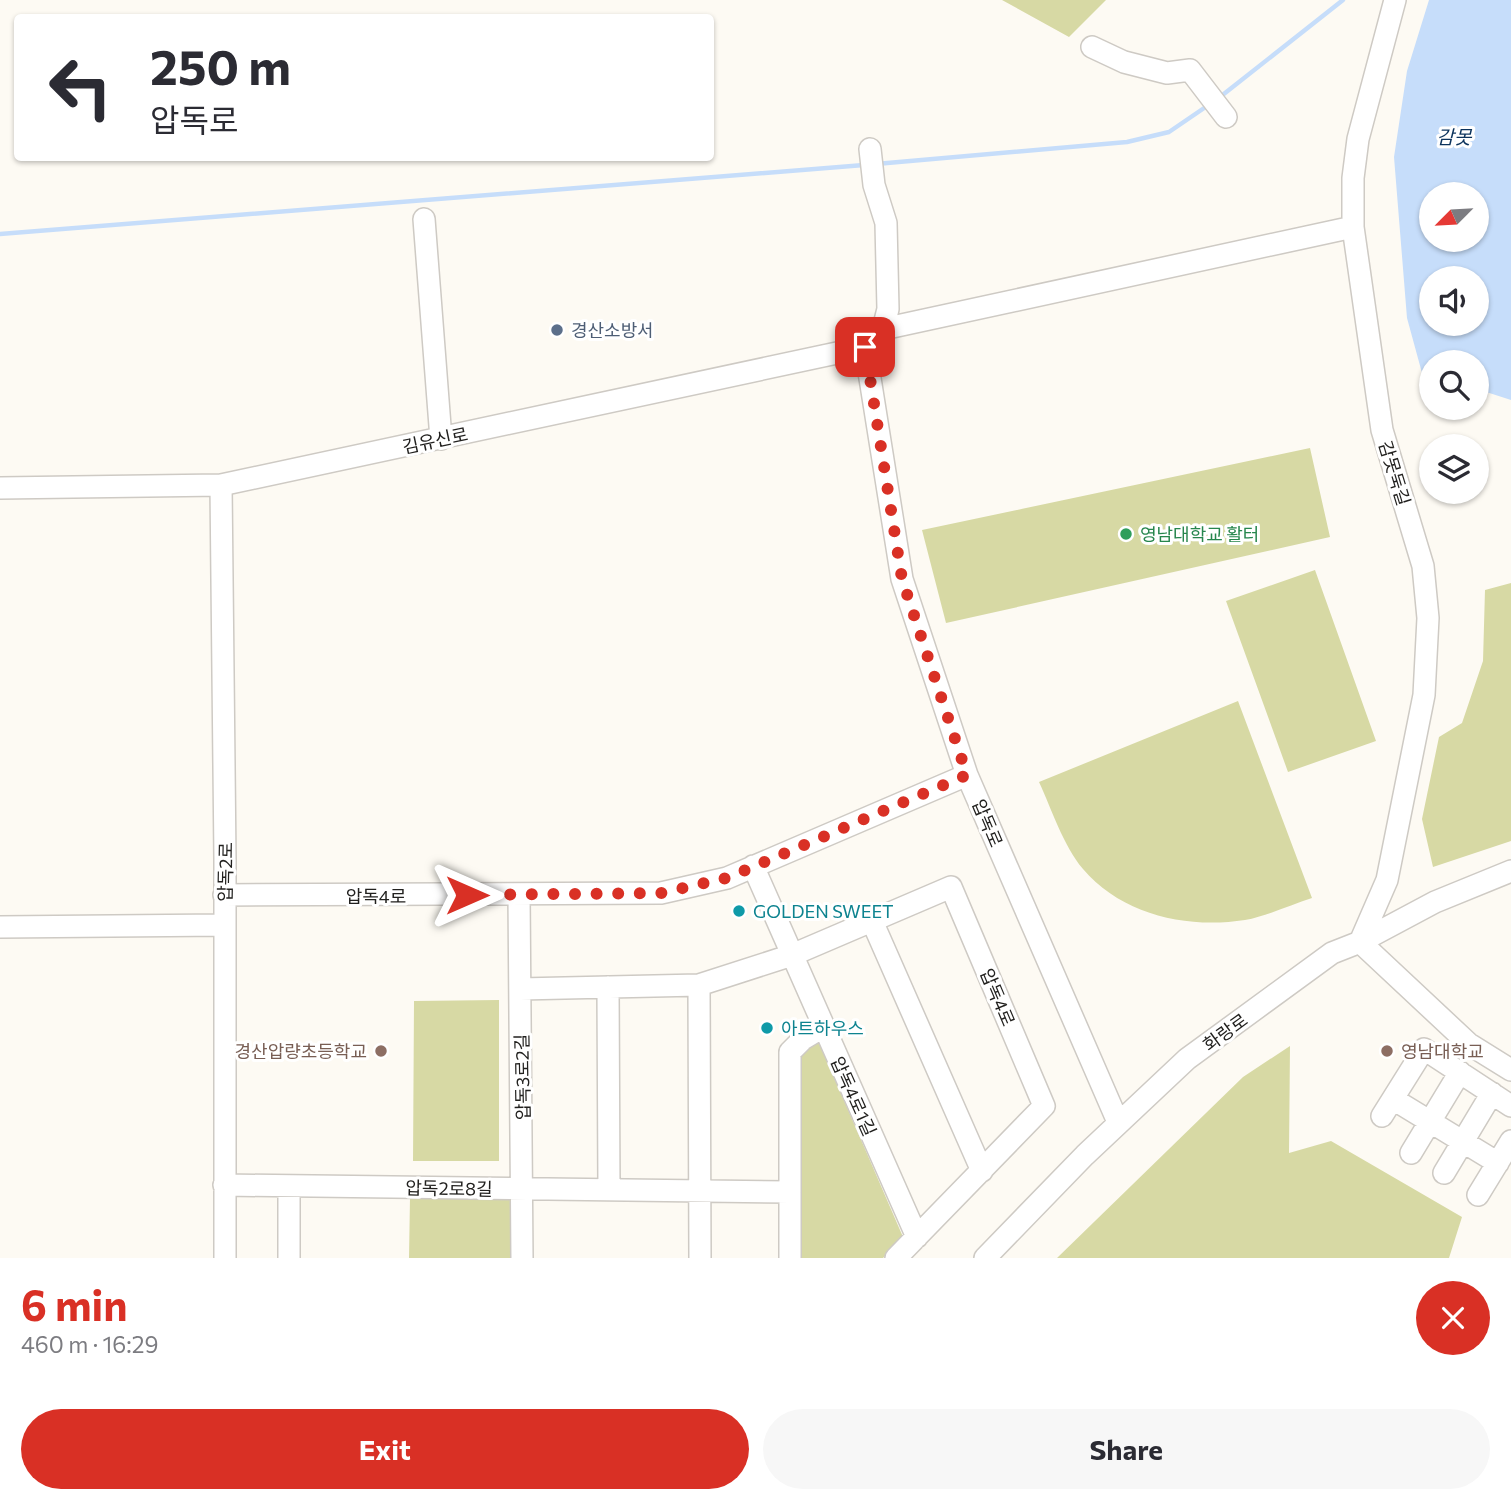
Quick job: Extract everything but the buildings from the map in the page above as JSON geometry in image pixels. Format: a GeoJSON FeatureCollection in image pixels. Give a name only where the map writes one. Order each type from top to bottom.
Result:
{"type":"FeatureCollection","features":[{"type":"Feature","properties":{"kind":"street","name":"감못둑길"},"geometry":{"type":"LineString","coordinates":[[1360,942],[1387,880],[1424,695],[1428,618],[1423,566],[1382,429],[1353,227],[1353,178],[1357,139],[1395,0]]}},
{"type":"Feature","properties":{"kind":"street"},"geometry":{"type":"LineString","coordinates":[[1092,47],[1124,62],[1167,73],[1190,70],[1223,115]]}},
{"type":"Feature","properties":{"kind":"street"},"geometry":{"type":"LineString","coordinates":[[865,347],[883,329],[888,309],[886,223],[874,185],[870,149]]}},
{"type":"Feature","properties":{"kind":"street"},"geometry":{"type":"LineString","coordinates":[[424,219],[441,439]]}},
{"type":"Feature","properties":{"kind":"street"},"geometry":{"type":"LineString","coordinates":[[883,329],[1353,227]]}},
{"type":"Feature","properties":{"kind":"street","name":"김유신로"},"geometry":{"type":"LineString","coordinates":[[0,488],[221,485],[865,347]]}},
{"type":"Feature","properties":{"kind":"street","name":"압독로"},"geometry":{"type":"LineString","coordinates":[[865,347],[902,579],[967,775],[1118,1122]]}},
{"type":"Feature","properties":{"kind":"street","name":"압독2로"},"geometry":{"type":"LineString","coordinates":[[221,485],[225,1258]]}},
{"type":"Feature","properties":{"kind":"street","name":"압독4로"},"geometry":{"type":"LineString","coordinates":[[224,895],[661,893],[727,878],[967,775]]}},
{"type":"Feature","properties":{"kind":"street","name":"압독4로1길"},"geometry":{"type":"LineString","coordinates":[[753,866],[917,1237]]}},
{"type":"Feature","properties":{"kind":"street","name":"화랑로"},"geometry":{"type":"LineString","coordinates":[[985,1258],[1118,1122],[1198,1051],[1332,953],[1360,942],[1435,902],[1511,871]]}},
{"type":"Feature","properties":{"kind":"street","name":"압독4로"},"geometry":{"type":"LineString","coordinates":[[872,920],[951,887],[1044,1106],[982,1171]]}},
{"type":"Feature","properties":{"kind":"street","name":"압독3로2길"},"geometry":{"type":"LineString","coordinates":[[519,895],[522,1258]]}},
{"type":"Feature","properties":{"kind":"street"},"geometry":{"type":"LineString","coordinates":[[520,989],[699,985],[792,955],[872,920],[982,1171],[896,1258]]}},
{"type":"Feature","properties":{"kind":"street"},"geometry":{"type":"LineString","coordinates":[[0,927],[224,925]]}},
{"type":"Feature","properties":{"kind":"street"},"geometry":{"type":"LineString","coordinates":[[1360,942],[1469,1044],[1511,1070]]}},
{"type":"Feature","properties":{"kind":"street"},"geometry":{"type":"LineString","coordinates":[[699,985],[701,1258]]}},
{"type":"Feature","properties":{"kind":"street"},"geometry":{"type":"LineString","coordinates":[[608,987],[609,1190]]}},
{"type":"Feature","properties":{"kind":"street"},"geometry":{"type":"LineString","coordinates":[[790,1258],[790,1052],[803,1039],[823,1027]]}},
{"type":"Feature","properties":{"kind":"street"},"geometry":{"type":"LineString","coordinates":[[1498,1163],[1430,1122],[1387,1107],[1424,1049],[1511,1107]]}},
{"type":"Feature","properties":{"kind":"street"},"geometry":{"type":"LineString","coordinates":[[1411,1153],[1460,1072]]}},
{"type":"Feature","properties":{"kind":"street"},"geometry":{"type":"LineString","coordinates":[[1444,1173],[1492,1094]]}},
{"type":"Feature","properties":{"kind":"street"},"geometry":{"type":"LineString","coordinates":[[1478,1195],[1511,1140]]}},
{"type":"Feature","properties":{"kind":"street","name":"압독2로8길"},"geometry":{"type":"LineString","coordinates":[[224,1185],[790,1192]]}},
{"type":"Feature","properties":{"kind":"street"},"geometry":{"type":"LineString","coordinates":[[289,1186],[289,1258]]}},
{"type":"Feature","properties":{"kind":"green space"},"geometry":{"type":"Polygon","coordinates":[[[1002,0],[1106,0],[1069,37],[1002,0]]]}},
{"type":"Feature","properties":{"kind":"green space","name":"영남대학교 활터"},"geometry":{"type":"Polygon","coordinates":[[[1310,448],[1330,537],[946,623],[922,530],[1310,448]]]}},
{"type":"Feature","properties":{"kind":"green space"},"geometry":{"type":"Polygon","coordinates":[[[1315,570],[1376,741],[1288,772],[1226,601],[1315,570]]]}},
{"type":"Feature","properties":{"kind":"green space"},"geometry":{"type":"Polygon","coordinates":[[[1511,583],[1511,841],[1433,867],[1422,819],[1439,737],[1462,723],[1483,661],[1485,590],[1511,583]]]}},
{"type":"Feature","properties":{"kind":"green space"},"geometry":{"type":"Polygon","coordinates":[[[1238,701],[1312,898],[1245,920],[1201,922],[1157,915],[1117,898],[1099,885],[1076,860],[1039,782],[1238,701]]]}},
{"type":"Feature","properties":{"kind":"green space"},"geometry":{"type":"Polygon","coordinates":[[[499,1000],[499,1161],[413,1161],[414,1001],[499,1000]]]}},
{"type":"Feature","properties":{"kind":"green space"},"geometry":{"type":"Polygon","coordinates":[[[818,1040],[903,1237],[883,1258],[796,1258],[797,1052],[818,1040]]]}},
{"type":"Feature","properties":{"kind":"green space"},"geometry":{"type":"Polygon","coordinates":[[[1290,1046],[1289,1153],[1331,1141],[1462,1217],[1449,1258],[1057,1258],[1243,1077],[1290,1046]]]}},
{"type":"Feature","properties":{"kind":"green space"},"geometry":{"type":"Polygon","coordinates":[[[410,1198],[512,1200],[511,1258],[409,1258],[410,1198]]]}},
{"type":"Feature","properties":{"kind":"water","name":"감못"},"geometry":{"type":"Polygon","coordinates":[[[1429,0],[1511,0],[1511,400],[1489,393],[1489,350],[1419,350],[1419,362],[1407,318],[1394,157],[1407,71],[1429,0]]]}},
{"type":"Feature","properties":{"kind":"waterway"},"geometry":{"type":"LineString","coordinates":[[1220,97],[1343,0]]}},
{"type":"Feature","properties":{"kind":"waterway"},"geometry":{"type":"LineString","coordinates":[[876,164],[1127,142],[1169,132],[1210,104]]}},
{"type":"Feature","properties":{"kind":"waterway"},"geometry":{"type":"LineString","coordinates":[[0,234],[864,165]]}},
{"type":"Feature","properties":{"kind":"place","name":"경산소방서"},"geometry":{"type":"Point","coordinates":[557,330]}},
{"type":"Feature","properties":{"kind":"place","name":"영남대학교 활터"},"geometry":{"type":"Point","coordinates":[1126,534]}},
{"type":"Feature","properties":{"kind":"place","name":"GOLDEN SWEET"},"geometry":{"type":"Point","coordinates":[739,911]}},
{"type":"Feature","properties":{"kind":"place","name":"아트하우스"},"geometry":{"type":"Point","coordinates":[767,1028]}},
{"type":"Feature","properties":{"kind":"place","name":"경산압량초등학교"},"geometry":{"type":"Point","coordinates":[381,1051]}},
{"type":"Feature","properties":{"kind":"place","name":"영남대학교"},"geometry":{"type":"Point","coordinates":[1387,1051]}},
{"type":"Feature","properties":{"kind":"route"},"geometry":{"type":"LineString","coordinates":[[467,895],[661,893],[727,878],[967,775],[902,579],[865,347]]}}]}
